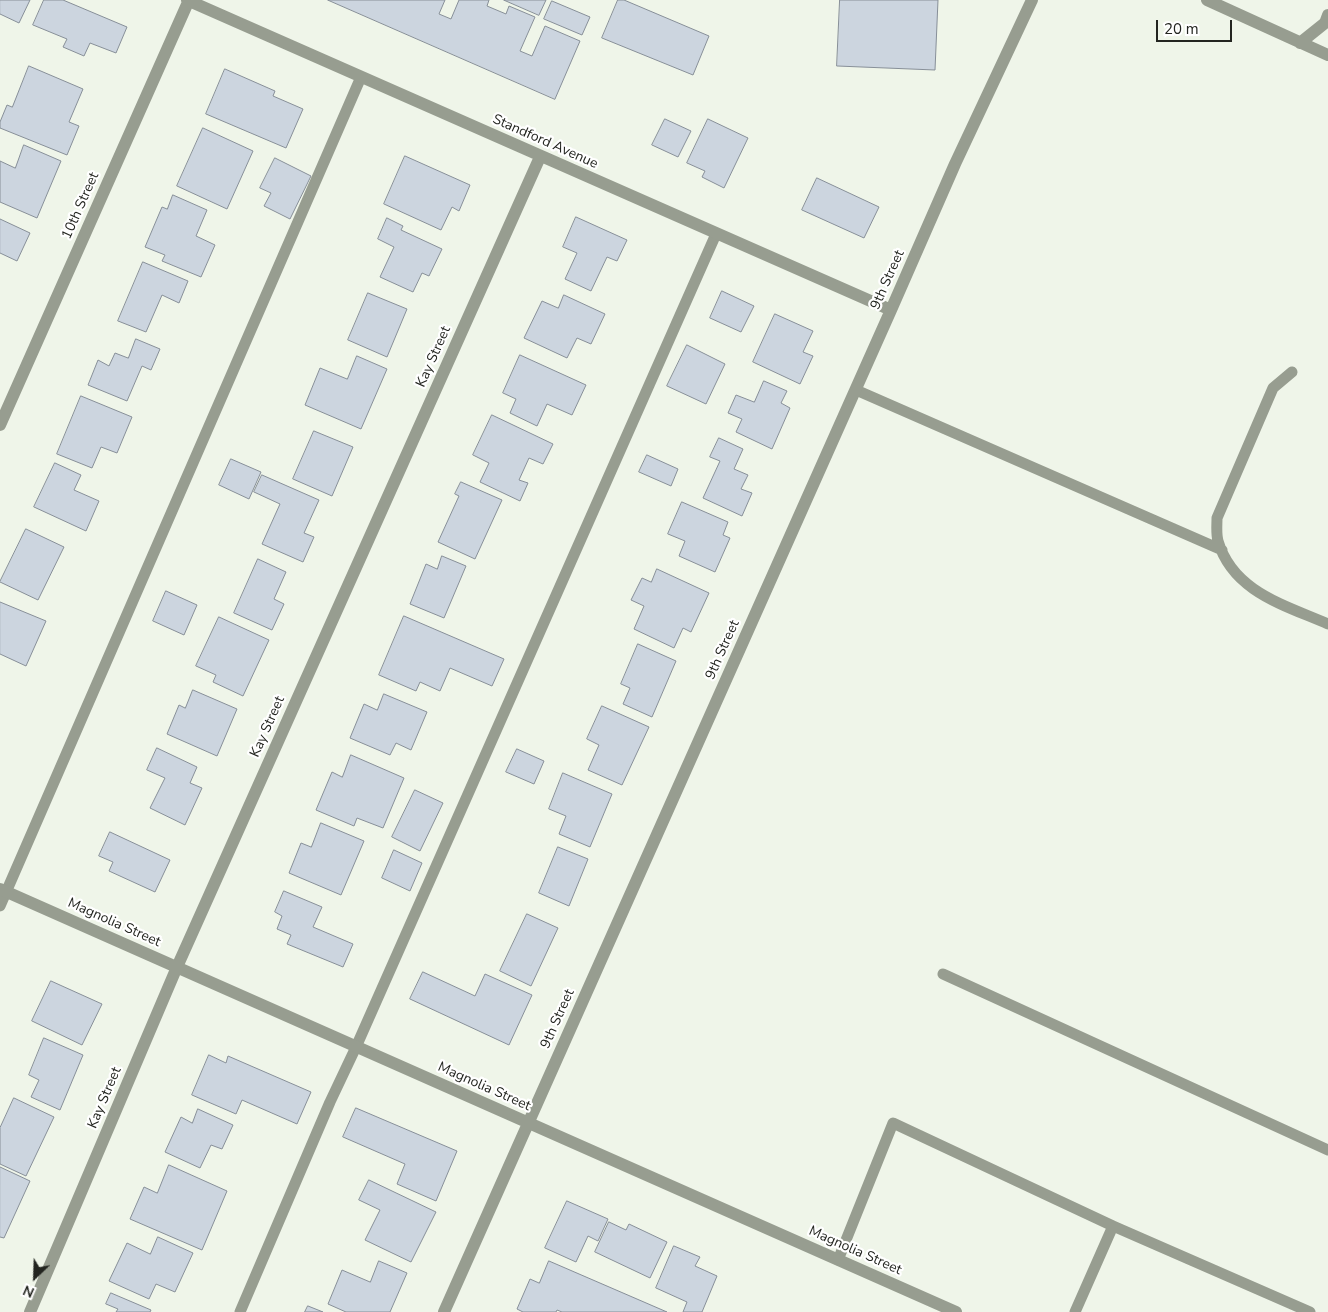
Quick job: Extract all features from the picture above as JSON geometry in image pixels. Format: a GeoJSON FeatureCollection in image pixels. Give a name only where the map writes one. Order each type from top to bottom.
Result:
{"type":"FeatureCollection","features":[{"type":"Feature","properties":{"kind":"street","name":"Standford Avenue"},"geometry":{"type":"LineString","coordinates":[[188,0],[891,310]]}},
{"type":"Feature","properties":{"kind":"street","name":"10th Street"},"geometry":{"type":"LineString","coordinates":[[0,425],[188,0]]}},
{"type":"Feature","properties":{"kind":"street","name":"9th Street"},"geometry":{"type":"LineString","coordinates":[[444,1312],[955,164],[1032,0]]}},
{"type":"Feature","properties":{"kind":"street"},"geometry":{"type":"LineString","coordinates":[[1207,0],[1328,55]]}},
{"type":"Feature","properties":{"kind":"street"},"geometry":{"type":"LineString","coordinates":[[1300,43],[1325,23],[1328,16]]}},
{"type":"Feature","properties":{"kind":"street","name":"Kay Street"},"geometry":{"type":"LineString","coordinates":[[30,1312],[177,968],[540,156]]}},
{"type":"Feature","properties":{"kind":"street","name":"Magnolia Street"},"geometry":{"type":"LineString","coordinates":[[3,890],[956,1312]]}},
{"type":"Feature","properties":{"kind":"lane"},"geometry":{"type":"LineString","coordinates":[[0,906],[3,890],[361,77]]}},
{"type":"Feature","properties":{"kind":"lane"},"geometry":{"type":"LineString","coordinates":[[240,1312],[330,1102],[716,234]]}},
{"type":"Feature","properties":{"kind":"lane"},"geometry":{"type":"LineString","coordinates":[[1292,372],[1273,388],[1217,518],[1218,539],[1225,558],[1239,578],[1258,593],[1328,624]]}},
{"type":"Feature","properties":{"kind":"lane"},"geometry":{"type":"LineString","coordinates":[[856,390],[1222,550]]}},
{"type":"Feature","properties":{"kind":"lane"},"geometry":{"type":"LineString","coordinates":[[943,974],[1328,1150]]}},
{"type":"Feature","properties":{"kind":"lane"},"geometry":{"type":"LineString","coordinates":[[838,1260],[893,1123],[1112,1226],[1310,1312]]}},
{"type":"Feature","properties":{"kind":"lane"},"geometry":{"type":"LineString","coordinates":[[1075,1312],[1112,1226]]}},
{"type":"Feature","properties":{"kind":"building"},"geometry":{"type":"Polygon","coordinates":[[[0,0],[30,0],[19,23],[0,14],[0,0]]]}},
{"type":"Feature","properties":{"kind":"building"},"geometry":{"type":"Polygon","coordinates":[[[44,0],[63,0],[127,27],[116,53],[90,43],[84,56],[63,47],[67,39],[33,25],[44,0]]]}},
{"type":"Feature","properties":{"kind":"building"},"geometry":{"type":"Polygon","coordinates":[[[328,0],[445,0],[439,14],[451,19],[459,0],[489,0],[487,6],[506,14],[509,6],[535,17],[520,51],[532,56],[545,26],[580,41],[555,99],[328,0]]]}},
{"type":"Feature","properties":{"kind":"building"},"geometry":{"type":"Polygon","coordinates":[[[504,0],[546,0],[539,15],[504,0]]]}},
{"type":"Feature","properties":{"kind":"building"},"geometry":{"type":"Polygon","coordinates":[[[618,0],[624,0],[709,36],[693,75],[602,38],[618,0]]]}},
{"type":"Feature","properties":{"kind":"building"},"geometry":{"type":"Polygon","coordinates":[[[840,0],[938,0],[935,70],[837,66],[840,0]]]}},
{"type":"Feature","properties":{"kind":"building"},"geometry":{"type":"Polygon","coordinates":[[[552,1],[590,17],[582,35],[544,19],[552,1]]]}},
{"type":"Feature","properties":{"kind":"building"},"geometry":{"type":"Polygon","coordinates":[[[29,66],[83,89],[69,122],[79,126],[67,155],[0,128],[0,122],[7,105],[12,107],[29,66]]]}},
{"type":"Feature","properties":{"kind":"building"},"geometry":{"type":"Polygon","coordinates":[[[225,69],[275,91],[273,96],[303,109],[286,148],[206,114],[225,69]]]}},
{"type":"Feature","properties":{"kind":"building"},"geometry":{"type":"Polygon","coordinates":[[[665,119],[691,131],[678,157],[652,145],[665,119]]]}},
{"type":"Feature","properties":{"kind":"building"},"geometry":{"type":"Polygon","coordinates":[[[708,119],[748,138],[724,188],[702,177],[705,171],[687,163],[708,119]]]}},
{"type":"Feature","properties":{"kind":"building"},"geometry":{"type":"Polygon","coordinates":[[[203,128],[253,151],[227,209],[177,186],[203,128]]]}},
{"type":"Feature","properties":{"kind":"building"},"geometry":{"type":"Polygon","coordinates":[[[24,145],[61,161],[37,218],[0,202],[0,161],[15,168],[24,145]]]}},
{"type":"Feature","properties":{"kind":"building"},"geometry":{"type":"Polygon","coordinates":[[[405,156],[470,185],[459,211],[452,207],[441,230],[384,204],[405,156]]]}},
{"type":"Feature","properties":{"kind":"building"},"geometry":{"type":"Polygon","coordinates":[[[275,158],[311,176],[290,219],[264,206],[271,193],[260,188],[275,158]]]}},
{"type":"Feature","properties":{"kind":"building"},"geometry":{"type":"Polygon","coordinates":[[[817,178],[879,207],[864,238],[802,210],[817,178]]]}},
{"type":"Feature","properties":{"kind":"building"},"geometry":{"type":"Polygon","coordinates":[[[173,195],[207,210],[196,236],[215,245],[201,277],[162,261],[165,255],[145,247],[162,207],[167,209],[173,195]]]}},
{"type":"Feature","properties":{"kind":"building"},"geometry":{"type":"Polygon","coordinates":[[[576,217],[627,240],[617,261],[607,257],[591,291],[565,279],[577,253],[563,247],[576,217]]]}},
{"type":"Feature","properties":{"kind":"building"},"geometry":{"type":"Polygon","coordinates":[[[387,218],[403,226],[401,230],[442,249],[429,276],[422,273],[413,292],[380,277],[394,247],[378,239],[387,218]]]}},
{"type":"Feature","properties":{"kind":"building"},"geometry":{"type":"Polygon","coordinates":[[[0,219],[30,233],[17,261],[0,253],[0,219]]]}},
{"type":"Feature","properties":{"kind":"building"},"geometry":{"type":"Polygon","coordinates":[[[143,262],[188,281],[179,303],[162,295],[146,332],[118,321],[143,262]]]}},
{"type":"Feature","properties":{"kind":"building"},"geometry":{"type":"Polygon","coordinates":[[[722,291],[754,306],[741,332],[710,318],[722,291]]]}},
{"type":"Feature","properties":{"kind":"building"},"geometry":{"type":"Polygon","coordinates":[[[368,293],[407,309],[387,357],[348,340],[368,293]]]}},
{"type":"Feature","properties":{"kind":"building"},"geometry":{"type":"Polygon","coordinates":[[[564,295],[605,314],[591,344],[577,338],[567,358],[524,338],[542,301],[558,308],[564,295]]]}},
{"type":"Feature","properties":{"kind":"building"},"geometry":{"type":"Polygon","coordinates":[[[775,314],[813,331],[803,352],[813,356],[800,384],[753,362],[775,314]]]}},
{"type":"Feature","properties":{"kind":"building"},"geometry":{"type":"Polygon","coordinates":[[[136,339],[160,349],[151,370],[142,366],[127,401],[88,385],[98,360],[109,366],[115,353],[128,358],[136,339]]]}},
{"type":"Feature","properties":{"kind":"building"},"geometry":{"type":"Polygon","coordinates":[[[687,345],[725,364],[706,404],[667,386],[687,345]]]}},
{"type":"Feature","properties":{"kind":"building"},"geometry":{"type":"Polygon","coordinates":[[[520,355],[586,385],[572,415],[547,404],[537,426],[510,413],[516,399],[503,393],[520,355]]]}},
{"type":"Feature","properties":{"kind":"building"},"geometry":{"type":"Polygon","coordinates":[[[357,356],[387,369],[361,429],[305,405],[320,368],[347,379],[357,356]]]}},
{"type":"Feature","properties":{"kind":"building"},"geometry":{"type":"Polygon","coordinates":[[[764,381],[787,391],[781,403],[790,408],[772,449],[736,432],[742,419],[728,413],[736,395],[754,402],[764,381]]]}},
{"type":"Feature","properties":{"kind":"building"},"geometry":{"type":"Polygon","coordinates":[[[81,396],[132,417],[117,453],[101,447],[92,468],[57,454],[81,396]]]}},
{"type":"Feature","properties":{"kind":"building"},"geometry":{"type":"Polygon","coordinates":[[[492,415],[553,444],[543,464],[529,458],[519,480],[528,483],[520,501],[480,482],[489,463],[473,455],[492,415]]]}},
{"type":"Feature","properties":{"kind":"building"},"geometry":{"type":"Polygon","coordinates":[[[314,431],[353,447],[332,496],[293,479],[314,431]]]}},
{"type":"Feature","properties":{"kind":"building"},"geometry":{"type":"Polygon","coordinates":[[[719,438],[743,449],[734,469],[748,475],[741,489],[752,493],[742,516],[703,498],[720,461],[710,457],[719,438]]]}},
{"type":"Feature","properties":{"kind":"building"},"geometry":{"type":"Polygon","coordinates":[[[647,455],[678,469],[671,486],[639,472],[647,455]]]}},
{"type":"Feature","properties":{"kind":"building"},"geometry":{"type":"Polygon","coordinates":[[[231,459],[261,472],[249,499],[219,485],[231,459]]]}},
{"type":"Feature","properties":{"kind":"building"},"geometry":{"type":"Polygon","coordinates":[[[55,463],[81,475],[74,490],[99,501],[86,531],[34,507],[55,463]]]}},
{"type":"Feature","properties":{"kind":"building"},"geometry":{"type":"Polygon","coordinates":[[[262,475],[319,500],[304,533],[314,537],[303,562],[262,544],[280,504],[254,492],[262,475]]]}},
{"type":"Feature","properties":{"kind":"building"},"geometry":{"type":"Polygon","coordinates":[[[461,482],[502,500],[475,559],[438,542],[459,496],[455,494],[461,482]]]}},
{"type":"Feature","properties":{"kind":"building"},"geometry":{"type":"Polygon","coordinates":[[[682,502],[728,522],[723,535],[730,538],[715,572],[679,556],[685,541],[668,534],[682,502]]]}},
{"type":"Feature","properties":{"kind":"building"},"geometry":{"type":"Polygon","coordinates":[[[26,529],[64,547],[38,600],[0,582],[26,529]]]}},
{"type":"Feature","properties":{"kind":"building"},"geometry":{"type":"Polygon","coordinates":[[[442,556],[466,566],[444,618],[410,604],[426,564],[437,569],[442,556]]]}},
{"type":"Feature","properties":{"kind":"building"},"geometry":{"type":"Polygon","coordinates":[[[258,559],[286,572],[274,599],[284,604],[272,630],[234,613],[258,559]]]}},
{"type":"Feature","properties":{"kind":"building"},"geometry":{"type":"Polygon","coordinates":[[[657,569],[709,593],[691,632],[683,628],[674,648],[634,629],[644,606],[631,600],[642,578],[651,582],[657,569]]]}},
{"type":"Feature","properties":{"kind":"building"},"geometry":{"type":"Polygon","coordinates":[[[166,591],[197,605],[184,635],[153,621],[166,591]]]}},
{"type":"Feature","properties":{"kind":"building"},"geometry":{"type":"Polygon","coordinates":[[[0,602],[46,621],[26,666],[0,654],[0,602]]]}},
{"type":"Feature","properties":{"kind":"building"},"geometry":{"type":"Polygon","coordinates":[[[404,616],[504,659],[492,686],[450,668],[440,691],[420,682],[416,691],[379,675],[404,616]]]}},
{"type":"Feature","properties":{"kind":"building"},"geometry":{"type":"Polygon","coordinates":[[[219,617],[269,640],[243,696],[213,682],[216,675],[196,666],[219,617]]]}},
{"type":"Feature","properties":{"kind":"building"},"geometry":{"type":"Polygon","coordinates":[[[638,644],[676,661],[652,717],[623,704],[630,688],[621,684],[638,644]]]}},
{"type":"Feature","properties":{"kind":"building"},"geometry":{"type":"Polygon","coordinates":[[[193,690],[237,709],[217,756],[167,734],[179,705],[185,708],[193,690]]]}},
{"type":"Feature","properties":{"kind":"building"},"geometry":{"type":"Polygon","coordinates":[[[384,694],[427,712],[411,750],[396,743],[390,755],[350,738],[364,704],[377,710],[384,694]]]}},
{"type":"Feature","properties":{"kind":"building"},"geometry":{"type":"Polygon","coordinates":[[[602,706],[649,727],[622,785],[588,770],[599,745],[587,739],[602,706]]]}},
{"type":"Feature","properties":{"kind":"building"},"geometry":{"type":"Polygon","coordinates":[[[157,748],[197,767],[190,783],[202,788],[185,825],[150,808],[165,778],[147,770],[157,748]]]}},
{"type":"Feature","properties":{"kind":"building"},"geometry":{"type":"Polygon","coordinates":[[[517,749],[544,761],[534,784],[506,772],[517,749]]]}},
{"type":"Feature","properties":{"kind":"building"},"geometry":{"type":"Polygon","coordinates":[[[351,755],[404,778],[383,828],[357,818],[354,826],[316,810],[332,772],[342,777],[351,755]]]}},
{"type":"Feature","properties":{"kind":"building"},"geometry":{"type":"Polygon","coordinates":[[[563,773],[612,794],[590,847],[559,834],[566,816],[549,809],[563,773]]]}},
{"type":"Feature","properties":{"kind":"building"},"geometry":{"type":"Polygon","coordinates":[[[415,790],[443,803],[420,851],[392,837],[415,790]]]}},
{"type":"Feature","properties":{"kind":"building"},"geometry":{"type":"Polygon","coordinates":[[[321,823],[364,841],[341,895],[289,873],[301,843],[311,847],[321,823]]]}},
{"type":"Feature","properties":{"kind":"building"},"geometry":{"type":"Polygon","coordinates":[[[110,832],[170,860],[155,892],[109,871],[113,862],[99,856],[110,832]]]}},
{"type":"Feature","properties":{"kind":"building"},"geometry":{"type":"Polygon","coordinates":[[[558,847],[588,859],[569,906],[539,893],[558,847]]]}},
{"type":"Feature","properties":{"kind":"building"},"geometry":{"type":"Polygon","coordinates":[[[394,850],[422,863],[410,891],[382,878],[394,850]]]}},
{"type":"Feature","properties":{"kind":"building"},"geometry":{"type":"Polygon","coordinates":[[[284,891],[322,907],[313,927],[353,944],[343,967],[287,944],[291,935],[277,929],[282,916],[275,912],[284,891]]]}},
{"type":"Feature","properties":{"kind":"building"},"geometry":{"type":"Polygon","coordinates":[[[527,914],[558,928],[531,986],[500,971],[527,914]]]}},
{"type":"Feature","properties":{"kind":"building"},"geometry":{"type":"Polygon","coordinates":[[[423,972],[475,996],[485,974],[532,995],[509,1045],[410,999],[423,972]]]}},
{"type":"Feature","properties":{"kind":"building"},"geometry":{"type":"Polygon","coordinates":[[[51,981],[102,1004],[82,1045],[32,1021],[51,981]]]}},
{"type":"Feature","properties":{"kind":"building"},"geometry":{"type":"Polygon","coordinates":[[[44,1038],[83,1055],[60,1110],[31,1097],[39,1080],[29,1075],[44,1038]]]}},
{"type":"Feature","properties":{"kind":"building"},"geometry":{"type":"Polygon","coordinates":[[[209,1055],[226,1063],[228,1056],[311,1092],[297,1124],[242,1100],[236,1114],[192,1095],[209,1055]]]}},
{"type":"Feature","properties":{"kind":"building"},"geometry":{"type":"Polygon","coordinates":[[[14,1098],[54,1117],[26,1176],[0,1164],[0,1128],[14,1098]]]}},
{"type":"Feature","properties":{"kind":"building"},"geometry":{"type":"Polygon","coordinates":[[[356,1108],[457,1151],[436,1201],[397,1184],[405,1164],[343,1137],[356,1108]]]}},
{"type":"Feature","properties":{"kind":"building"},"geometry":{"type":"Polygon","coordinates":[[[198,1109],[233,1125],[222,1149],[211,1145],[200,1168],[165,1152],[181,1117],[192,1123],[198,1109]]]}},
{"type":"Feature","properties":{"kind":"building"},"geometry":{"type":"Polygon","coordinates":[[[169,1165],[227,1191],[202,1250],[130,1219],[144,1187],[157,1193],[169,1165]]]}},
{"type":"Feature","properties":{"kind":"building"},"geometry":{"type":"Polygon","coordinates":[[[0,1167],[30,1181],[4,1238],[0,1237],[0,1167]]]}},
{"type":"Feature","properties":{"kind":"building"},"geometry":{"type":"Polygon","coordinates":[[[369,1180],[436,1212],[411,1262],[365,1240],[380,1210],[359,1200],[369,1180]]]}},
{"type":"Feature","properties":{"kind":"building"},"geometry":{"type":"Polygon","coordinates":[[[567,1201],[608,1219],[598,1241],[588,1236],[576,1262],[545,1248],[567,1201]]]}},
{"type":"Feature","properties":{"kind":"building"},"geometry":{"type":"Polygon","coordinates":[[[609,1222],[626,1230],[629,1224],[667,1242],[650,1278],[595,1252],[609,1222]]]}},
{"type":"Feature","properties":{"kind":"building"},"geometry":{"type":"Polygon","coordinates":[[[158,1237],[193,1253],[175,1292],[156,1284],[149,1299],[109,1281],[127,1243],[150,1254],[158,1237]]]}},
{"type":"Feature","properties":{"kind":"building"},"geometry":{"type":"Polygon","coordinates":[[[674,1246],[700,1257],[695,1266],[717,1276],[702,1312],[683,1312],[687,1302],[656,1288],[674,1246]]]}},
{"type":"Feature","properties":{"kind":"building"},"geometry":{"type":"Polygon","coordinates":[[[379,1261],[407,1273],[390,1312],[346,1312],[328,1304],[342,1270],[370,1282],[379,1261]]]}},
{"type":"Feature","properties":{"kind":"building"},"geometry":{"type":"Polygon","coordinates":[[[549,1261],[667,1312],[562,1312],[557,1310],[556,1312],[523,1312],[517,1309],[530,1279],[539,1283],[549,1261]]]}},
{"type":"Feature","properties":{"kind":"building"},"geometry":{"type":"Polygon","coordinates":[[[111,1293],[151,1310],[150,1312],[116,1312],[118,1309],[106,1304],[111,1293]]]}},
{"type":"Feature","properties":{"kind":"building"},"geometry":{"type":"Polygon","coordinates":[[[308,1306],[323,1312],[305,1312],[308,1306]]]}}]}
